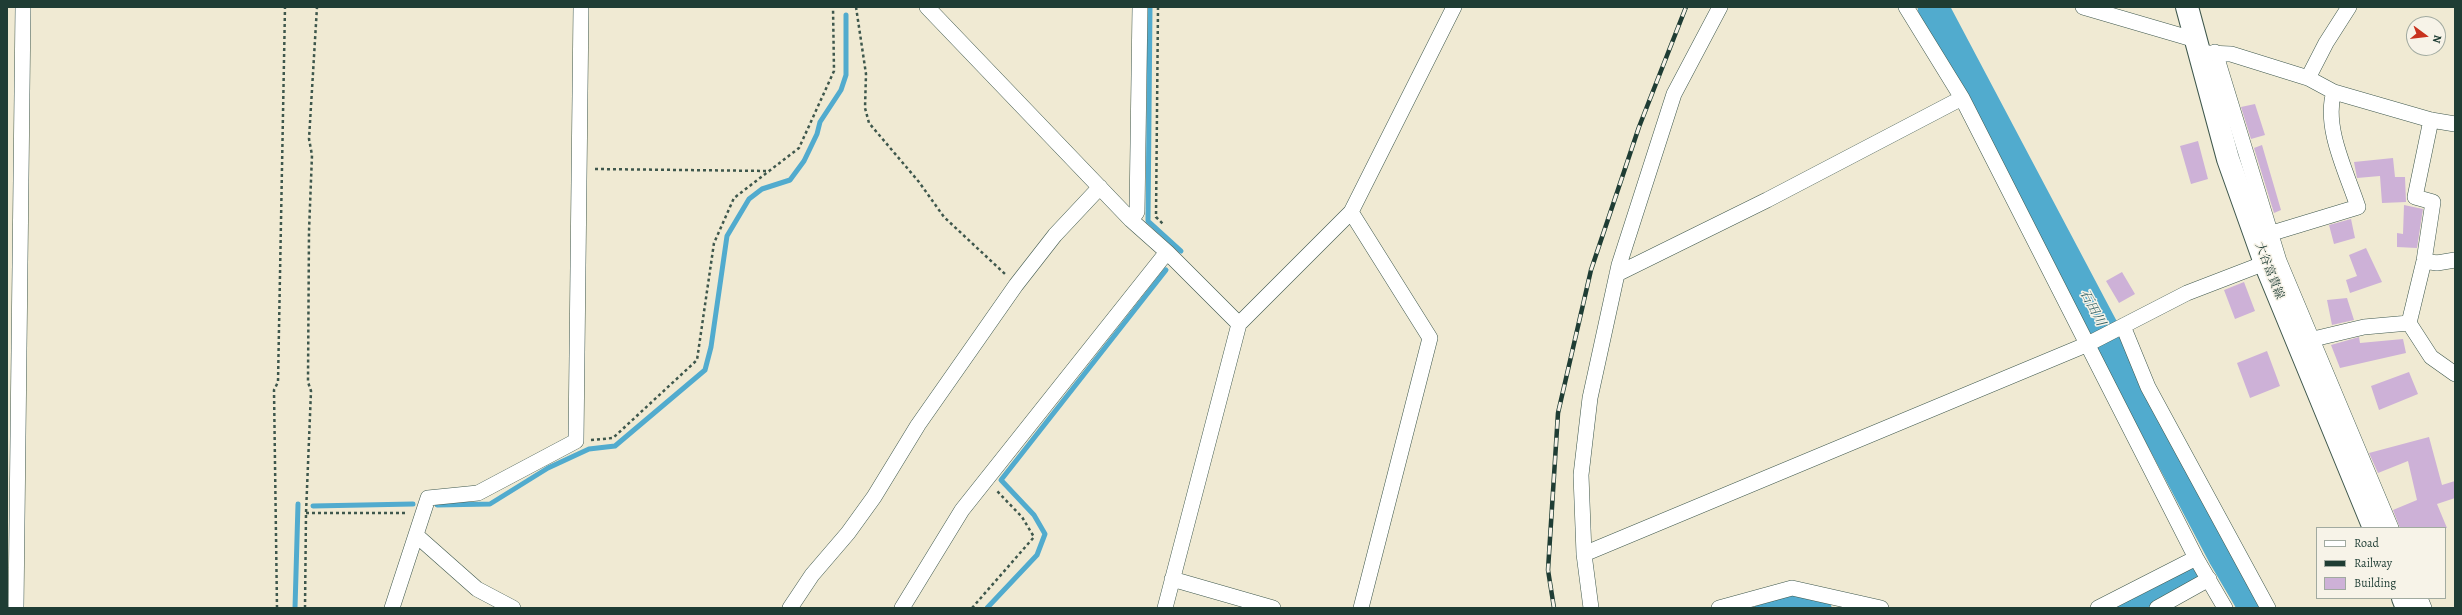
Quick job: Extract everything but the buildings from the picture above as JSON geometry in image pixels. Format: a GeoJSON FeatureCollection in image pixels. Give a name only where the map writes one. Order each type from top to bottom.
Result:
{"type":"FeatureCollection","features":[{"type":"Feature","properties":{"kind":"main road","name":"大谷富貴線"},"geometry":{"type":"LineString","coordinates":[[2187,7],[2215,78],[2228,159],[2265,263],[2306,340],[2374,527]]}},
{"type":"Feature","properties":{"kind":"street"},"geometry":{"type":"LineString","coordinates":[[16,608],[23,7]]}},
{"type":"Feature","properties":{"kind":"street"},"geometry":{"type":"LineString","coordinates":[[392,608],[428,498],[478,493],[576,440],[581,7]]}},
{"type":"Feature","properties":{"kind":"street"},"geometry":{"type":"LineString","coordinates":[[926,7],[1131,220],[1167,252],[1239,324]]}},
{"type":"Feature","properties":{"kind":"street"},"geometry":{"type":"LineString","coordinates":[[1131,220],[1137,212],[1140,7]]}},
{"type":"Feature","properties":{"kind":"street"},"geometry":{"type":"LineString","coordinates":[[1165,608],[1239,324],[1351,212],[1454,7]]}},
{"type":"Feature","properties":{"kind":"street"},"geometry":{"type":"LineString","coordinates":[[1591,608],[1584,554],[1581,475],[1590,398],[1617,274],[1674,94],[1720,7]]}},
{"type":"Feature","properties":{"kind":"street"},"geometry":{"type":"LineString","coordinates":[[1906,7],[1962,98],[2196,558],[2225,608]]}},
{"type":"Feature","properties":{"kind":"street"},"geometry":{"type":"LineString","coordinates":[[2084,7],[2204,49],[2230,54],[2308,78],[2334,92],[2431,120],[2455,124]]}},
{"type":"Feature","properties":{"kind":"street"},"geometry":{"type":"LineString","coordinates":[[2308,78],[2326,43],[2349,7]]}},
{"type":"Feature","properties":{"kind":"street"},"geometry":{"type":"LineString","coordinates":[[2215,78],[2306,340],[2392,527]]}},
{"type":"Feature","properties":{"kind":"street"},"geometry":{"type":"LineString","coordinates":[[2269,234],[2358,207],[2331,124],[2330,103],[2334,92]]}},
{"type":"Feature","properties":{"kind":"street"},"geometry":{"type":"LineString","coordinates":[[1617,274],[1767,200],[1962,98]]}},
{"type":"Feature","properties":{"kind":"street"},"geometry":{"type":"LineString","coordinates":[[2431,120],[2415,197],[2433,202],[2424,261],[2409,323],[2432,357],[2455,374]]}},
{"type":"Feature","properties":{"kind":"street"},"geometry":{"type":"LineString","coordinates":[[790,608],[812,575],[848,533],[874,497],[918,425],[1016,285],[1055,235],[1100,187]]}},
{"type":"Feature","properties":{"kind":"street"},"geometry":{"type":"LineString","coordinates":[[1351,212],[1430,338],[1361,608]]}},
{"type":"Feature","properties":{"kind":"street"},"geometry":{"type":"LineString","coordinates":[[902,608],[962,510],[1167,252]]}},
{"type":"Feature","properties":{"kind":"street"},"geometry":{"type":"LineString","coordinates":[[2424,261],[2436,263],[2455,260]]}},
{"type":"Feature","properties":{"kind":"street"},"geometry":{"type":"LineString","coordinates":[[1584,554],[2088,344],[2187,293],[2265,263]]}},
{"type":"Feature","properties":{"kind":"street"},"geometry":{"type":"LineString","coordinates":[[2306,340],[2364,327],[2409,323]]}},
{"type":"Feature","properties":{"kind":"street"},"geometry":{"type":"LineString","coordinates":[[2120,327],[2148,386],[2268,608]]}},
{"type":"Feature","properties":{"kind":"street"},"geometry":{"type":"LineString","coordinates":[[416,535],[477,589],[513,608]]}},
{"type":"Feature","properties":{"kind":"street"},"geometry":{"type":"LineString","coordinates":[[2098,608],[2196,558]]}},
{"type":"Feature","properties":{"kind":"street"},"geometry":{"type":"LineString","coordinates":[[1172,579],[1273,608]]}},
{"type":"Feature","properties":{"kind":"street"},"geometry":{"type":"LineString","coordinates":[[2157,608],[2209,579]]}},
{"type":"Feature","properties":{"kind":"street"},"geometry":{"type":"LineString","coordinates":[[1719,608],[1792,588],[1880,608]]}},
{"type":"Feature","properties":{"kind":"path"},"geometry":{"type":"LineString","coordinates":[[277,608],[274,390],[278,382],[284,7]]}},
{"type":"Feature","properties":{"kind":"path"},"geometry":{"type":"LineString","coordinates":[[305,608],[306,513],[311,391],[308,382],[308,231],[312,155],[310,139],[317,7]]}},
{"type":"Feature","properties":{"kind":"path"},"geometry":{"type":"LineString","coordinates":[[576,440],[613,438],[697,360],[714,243],[734,198],[799,148],[834,71],[832,7]]}},
{"type":"Feature","properties":{"kind":"path"},"geometry":{"type":"LineString","coordinates":[[856,7],[866,74],[865,108],[873,131],[919,182],[944,217],[1016,285]]}},
{"type":"Feature","properties":{"kind":"path"},"geometry":{"type":"LineString","coordinates":[[1158,7],[1156,217],[1166,227]]}},
{"type":"Feature","properties":{"kind":"path"},"geometry":{"type":"LineString","coordinates":[[579,169],[770,171]]}},
{"type":"Feature","properties":{"kind":"path"},"geometry":{"type":"LineString","coordinates":[[972,608],[1034,537],[1022,517],[993,487]]}},
{"type":"Feature","properties":{"kind":"path"},"geometry":{"type":"LineString","coordinates":[[306,513],[422,513]]}},
{"type":"Feature","properties":{"kind":"waterway"},"geometry":{"type":"LineString","coordinates":[[1150,7],[1148,221],[1181,251]]}},
{"type":"Feature","properties":{"kind":"waterway","name":"石田川"},"geometry":{"type":"LineString","coordinates":[[1933,7],[2224,557],[2254,608]]}},
{"type":"Feature","properties":{"kind":"waterway"},"geometry":{"type":"LineString","coordinates":[[437,505],[490,504],[548,468],[589,449],[615,446],[705,370],[711,347],[727,236],[749,199],[762,189],[790,180],[804,161],[817,134],[820,122],[841,90],[846,75],[846,15]]}},
{"type":"Feature","properties":{"kind":"waterway"},"geometry":{"type":"LineString","coordinates":[[987,608],[1037,555],[1045,534],[1034,515],[1001,480],[1166,270]]}},
{"type":"Feature","properties":{"kind":"waterway"},"geometry":{"type":"LineString","coordinates":[[295,608],[298,504]]}},
{"type":"Feature","properties":{"kind":"waterway"},"geometry":{"type":"LineString","coordinates":[[313,506],[413,504]]}},
{"type":"Feature","properties":{"kind":"waterway"},"geometry":{"type":"LineString","coordinates":[[2127,608],[2194,571]]}},
{"type":"Feature","properties":{"kind":"waterway"},"geometry":{"type":"LineString","coordinates":[[1770,608],[1791,603],[1816,608]]}},
{"type":"Feature","properties":{"kind":"railway"},"geometry":{"type":"LineString","coordinates":[[1554,608],[1548,570],[1558,413],[1591,270],[1639,127],[1686,7]]}}]}
